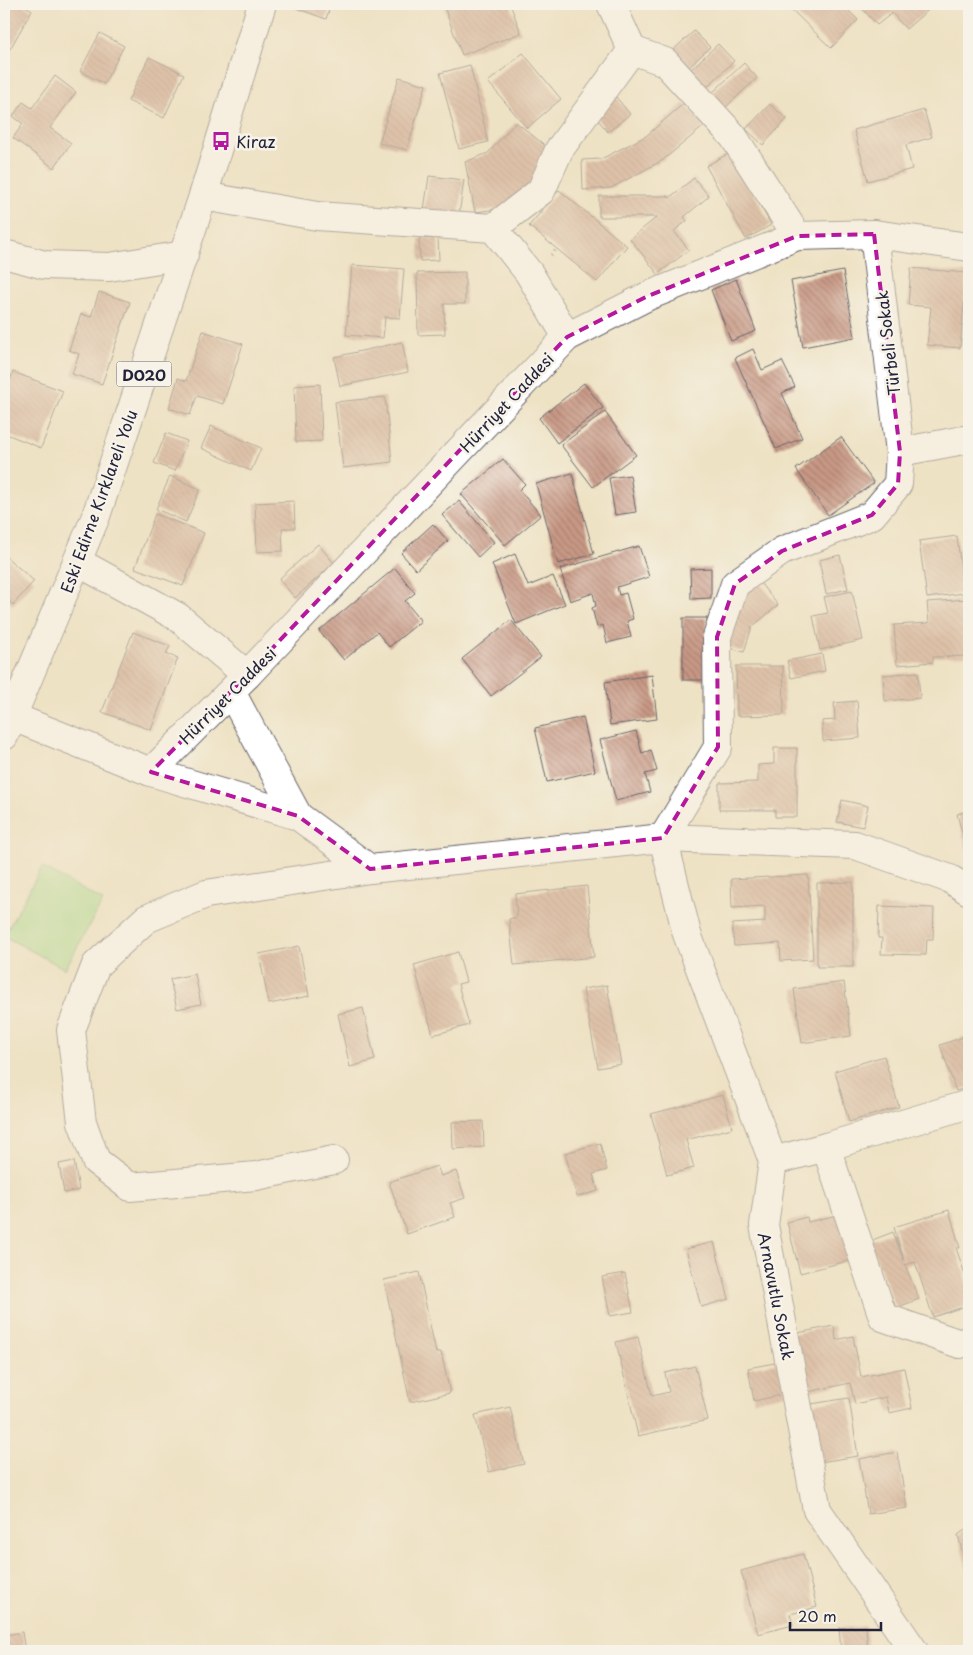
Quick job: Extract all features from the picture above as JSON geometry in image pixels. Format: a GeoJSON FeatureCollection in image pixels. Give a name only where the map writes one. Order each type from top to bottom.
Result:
{"type":"FeatureCollection","features":[{"type":"Feature","properties":{"kind":"main road","name":"Eski Edirne Kırklareli Yolu"},"geometry":{"type":"LineString","coordinates":[[7,729],[96,516],[184,255],[262,4]]}},
{"type":"Feature","properties":{"kind":"main road"},"geometry":{"type":"LineString","coordinates":[[611,4],[632,50],[666,62],[733,136],[797,236]]}},
{"type":"Feature","properties":{"kind":"main road"},"geometry":{"type":"LineString","coordinates":[[203,196],[317,216],[493,228],[541,191],[559,150],[632,50]]}},
{"type":"Feature","properties":{"kind":"main road"},"geometry":{"type":"LineString","coordinates":[[493,228],[529,273],[567,337]]}},
{"type":"Feature","properties":{"kind":"main road","name":"Hürriyet Caddesi"},"geometry":{"type":"LineString","coordinates":[[151,772],[239,684],[567,337],[648,296],[797,236],[874,234],[969,247]]}},
{"type":"Feature","properties":{"kind":"main road","name":"Türbeli Sokak"},"geometry":{"type":"LineString","coordinates":[[663,838],[718,747],[717,637],[735,584],[782,551],[872,515],[898,484],[900,452],[874,234]]}},
{"type":"Feature","properties":{"kind":"main road"},"geometry":{"type":"LineString","coordinates":[[4,254],[45,265],[109,267],[184,255]]}},
{"type":"Feature","properties":{"kind":"main road"},"geometry":{"type":"LineString","coordinates":[[900,452],[969,438]]}},
{"type":"Feature","properties":{"kind":"main road"},"geometry":{"type":"LineString","coordinates":[[78,562],[178,617],[239,684],[298,816]]}},
{"type":"Feature","properties":{"kind":"main road"},"geometry":{"type":"LineString","coordinates":[[7,729],[298,816],[370,869]]}},
{"type":"Feature","properties":{"kind":"main road"},"geometry":{"type":"LineString","coordinates":[[334,1160],[256,1176],[130,1187],[96,1161],[82,1122],[71,1030],[96,965],[146,919],[206,894],[370,869],[663,838],[855,845],[950,880],[969,890]]}},
{"type":"Feature","properties":{"kind":"main road","name":"Arnavutlu Sokak"},"geometry":{"type":"LineString","coordinates":[[663,838],[687,934],[773,1161],[764,1225],[817,1510],[914,1651]]}},
{"type":"Feature","properties":{"kind":"main road"},"geometry":{"type":"LineString","coordinates":[[773,1161],[969,1104]]}},
{"type":"Feature","properties":{"kind":"main road"},"geometry":{"type":"LineString","coordinates":[[826,1147],[883,1318],[960,1344],[969,1340]]}},
{"type":"Feature","properties":{"kind":"highlighted area"},"geometry":{"type":"Polygon","coordinates":[[[874,234],[900,452],[898,484],[872,515],[782,551],[735,584],[717,637],[718,747],[663,838],[370,869],[298,816],[151,772],[247,675],[567,337],[648,296],[797,236],[874,234]]]}},
{"type":"Feature","properties":{"kind":"green space"},"geometry":{"type":"Polygon","coordinates":[[[42,867],[103,901],[65,969],[4,936],[42,867]]]}},
{"type":"Feature","properties":{"kind":"building"},"geometry":{"type":"Polygon","coordinates":[[[6,4],[22,4],[32,10],[10,49],[4,45],[4,8],[6,4]]]}},
{"type":"Feature","properties":{"kind":"building"},"geometry":{"type":"Polygon","coordinates":[[[297,4],[331,4],[326,19],[296,8],[297,4]]]}},
{"type":"Feature","properties":{"kind":"building"},"geometry":{"type":"Polygon","coordinates":[[[443,4],[510,4],[521,33],[462,55],[443,4]]]}},
{"type":"Feature","properties":{"kind":"building"},"geometry":{"type":"Polygon","coordinates":[[[795,4],[842,4],[858,20],[831,48],[790,8],[795,4]]]}},
{"type":"Feature","properties":{"kind":"building"},"geometry":{"type":"Polygon","coordinates":[[[858,4],[935,4],[906,29],[892,13],[877,25],[858,4]]]}},
{"type":"Feature","properties":{"kind":"building"},"geometry":{"type":"Polygon","coordinates":[[[694,31],[710,47],[686,70],[670,53],[694,31]]]}},
{"type":"Feature","properties":{"kind":"building"},"geometry":{"type":"Polygon","coordinates":[[[100,33],[124,46],[104,84],[80,71],[100,33]]]}},
{"type":"Feature","properties":{"kind":"building"},"geometry":{"type":"Polygon","coordinates":[[[718,44],[734,61],[706,88],[689,71],[718,44]]]}},
{"type":"Feature","properties":{"kind":"building"},"geometry":{"type":"Polygon","coordinates":[[[523,53],[561,99],[527,128],[488,82],[523,53]]]}},
{"type":"Feature","properties":{"kind":"building"},"geometry":{"type":"Polygon","coordinates":[[[149,57],[184,74],[164,118],[128,101],[149,57]]]}},
{"type":"Feature","properties":{"kind":"building"},"geometry":{"type":"Polygon","coordinates":[[[744,63],[757,78],[725,108],[711,94],[744,63]]]}},
{"type":"Feature","properties":{"kind":"building"},"geometry":{"type":"Polygon","coordinates":[[[470,65],[488,142],[459,149],[440,73],[470,65]]]}},
{"type":"Feature","properties":{"kind":"building"},"geometry":{"type":"Polygon","coordinates":[[[55,76],[76,92],[50,128],[71,143],[54,168],[13,138],[23,124],[13,116],[23,102],[32,108],[55,76]]]}},
{"type":"Feature","properties":{"kind":"building"},"geometry":{"type":"Polygon","coordinates":[[[399,77],[426,85],[407,150],[379,143],[399,77]]]}},
{"type":"Feature","properties":{"kind":"building"},"geometry":{"type":"Polygon","coordinates":[[[616,97],[630,114],[608,132],[594,115],[616,97]]]}},
{"type":"Feature","properties":{"kind":"building"},"geometry":{"type":"Polygon","coordinates":[[[684,103],[704,126],[663,160],[611,188],[583,190],[582,160],[601,159],[646,136],[684,103]]]}},
{"type":"Feature","properties":{"kind":"building"},"geometry":{"type":"Polygon","coordinates":[[[770,104],[787,119],[763,145],[746,129],[770,104]]]}},
{"type":"Feature","properties":{"kind":"building"},"geometry":{"type":"Polygon","coordinates":[[[924,110],[932,137],[906,145],[912,169],[868,181],[854,130],[924,110]]]}},
{"type":"Feature","properties":{"kind":"building"},"geometry":{"type":"Polygon","coordinates":[[[516,122],[553,152],[534,187],[504,208],[475,212],[465,162],[488,153],[516,122]]]}},
{"type":"Feature","properties":{"kind":"building"},"geometry":{"type":"Polygon","coordinates":[[[731,152],[771,225],[746,239],[706,166],[731,152]]]}},
{"type":"Feature","properties":{"kind":"building"},"geometry":{"type":"Polygon","coordinates":[[[429,176],[464,180],[459,215],[424,210],[429,176]]]}},
{"type":"Feature","properties":{"kind":"building"},"geometry":{"type":"Polygon","coordinates":[[[694,178],[709,196],[684,217],[687,221],[674,231],[689,250],[658,274],[630,239],[657,217],[599,217],[599,196],[668,196],[669,198],[694,178]]]}},
{"type":"Feature","properties":{"kind":"building"},"geometry":{"type":"Polygon","coordinates":[[[559,190],[627,246],[597,282],[529,226],[559,190]]]}},
{"type":"Feature","properties":{"kind":"building"},"geometry":{"type":"Polygon","coordinates":[[[438,238],[439,260],[420,261],[419,239],[438,238]]]}},
{"type":"Feature","properties":{"kind":"building"},"geometry":{"type":"Polygon","coordinates":[[[352,265],[404,269],[400,318],[385,317],[383,338],[346,335],[352,265]]]}},
{"type":"Feature","properties":{"kind":"building"},"geometry":{"type":"Polygon","coordinates":[[[911,268],[967,273],[960,348],[927,345],[931,307],[908,305],[911,268]]]}},
{"type":"Feature","properties":{"kind":"building"},"geometry":{"type":"Polygon","coordinates":[[[843,271],[855,337],[803,347],[791,281],[843,271]]]}},
{"type":"Feature","properties":{"kind":"building"},"geometry":{"type":"Polygon","coordinates":[[[465,272],[465,304],[444,304],[445,334],[418,335],[417,273],[465,272]]]}},
{"type":"Feature","properties":{"kind":"building"},"geometry":{"type":"Polygon","coordinates":[[[736,279],[756,331],[731,341],[711,290],[736,279]]]}},
{"type":"Feature","properties":{"kind":"building"},"geometry":{"type":"Polygon","coordinates":[[[99,292],[130,302],[102,384],[72,374],[79,354],[69,350],[81,314],[91,317],[99,292]]]}},
{"type":"Feature","properties":{"kind":"building"},"geometry":{"type":"Polygon","coordinates":[[[203,331],[243,344],[223,404],[197,396],[190,415],[169,408],[178,378],[186,381],[203,331]]]}},
{"type":"Feature","properties":{"kind":"building"},"geometry":{"type":"Polygon","coordinates":[[[402,342],[408,372],[340,386],[334,357],[402,342]]]}},
{"type":"Feature","properties":{"kind":"building"},"geometry":{"type":"Polygon","coordinates":[[[753,349],[762,370],[782,361],[795,387],[782,393],[802,438],[776,449],[735,358],[753,349]]]}},
{"type":"Feature","properties":{"kind":"building"},"geometry":{"type":"Polygon","coordinates":[[[13,372],[63,391],[41,448],[4,433],[4,397],[13,372]]]}},
{"type":"Feature","properties":{"kind":"building"},"geometry":{"type":"Polygon","coordinates":[[[584,383],[603,408],[557,443],[539,418],[584,383]]]}},
{"type":"Feature","properties":{"kind":"building"},"geometry":{"type":"Polygon","coordinates":[[[320,384],[322,441],[296,442],[294,386],[320,384]]]}},
{"type":"Feature","properties":{"kind":"building"},"geometry":{"type":"Polygon","coordinates":[[[385,397],[392,462],[343,468],[335,402],[385,397]]]}},
{"type":"Feature","properties":{"kind":"building"},"geometry":{"type":"Polygon","coordinates":[[[605,412],[636,455],[593,487],[561,445],[605,412]]]}},
{"type":"Feature","properties":{"kind":"building"},"geometry":{"type":"Polygon","coordinates":[[[211,426],[261,448],[251,471],[201,448],[211,426]]]}},
{"type":"Feature","properties":{"kind":"building"},"geometry":{"type":"Polygon","coordinates":[[[166,433],[187,441],[175,471],[154,463],[166,433]]]}},
{"type":"Feature","properties":{"kind":"building"},"geometry":{"type":"Polygon","coordinates":[[[841,437],[874,483],[828,515],[796,469],[841,437]]]}},
{"type":"Feature","properties":{"kind":"building"},"geometry":{"type":"Polygon","coordinates":[[[503,459],[525,484],[519,490],[541,515],[505,545],[461,494],[503,459]]]}},
{"type":"Feature","properties":{"kind":"building"},"geometry":{"type":"Polygon","coordinates":[[[572,473],[594,554],[558,564],[536,484],[572,473]]]}},
{"type":"Feature","properties":{"kind":"building"},"geometry":{"type":"Polygon","coordinates":[[[630,475],[636,512],[615,515],[609,478],[630,475]]]}},
{"type":"Feature","properties":{"kind":"building"},"geometry":{"type":"Polygon","coordinates":[[[170,476],[200,489],[186,522],[156,509],[170,476]]]}},
{"type":"Feature","properties":{"kind":"building"},"geometry":{"type":"Polygon","coordinates":[[[294,501],[295,528],[282,528],[283,551],[257,552],[255,503],[294,501]]]}},
{"type":"Feature","properties":{"kind":"building"},"geometry":{"type":"Polygon","coordinates":[[[459,501],[494,542],[478,557],[442,515],[459,501]]]}},
{"type":"Feature","properties":{"kind":"building"},"geometry":{"type":"Polygon","coordinates":[[[155,514],[204,533],[183,586],[135,568],[155,514]]]}},
{"type":"Feature","properties":{"kind":"building"},"geometry":{"type":"Polygon","coordinates":[[[433,524],[448,541],[416,570],[401,553],[433,524]]]}},
{"type":"Feature","properties":{"kind":"building"},"geometry":{"type":"Polygon","coordinates":[[[957,536],[964,593],[927,598],[919,541],[957,536]]]}},
{"type":"Feature","properties":{"kind":"building"},"geometry":{"type":"Polygon","coordinates":[[[318,544],[334,563],[295,598],[279,579],[318,544]]]}},
{"type":"Feature","properties":{"kind":"building"},"geometry":{"type":"Polygon","coordinates":[[[639,546],[649,577],[617,587],[619,595],[626,593],[633,619],[627,621],[631,637],[607,643],[603,625],[597,627],[592,608],[596,606],[593,593],[570,601],[560,569],[639,546]]]}},
{"type":"Feature","properties":{"kind":"building"},"geometry":{"type":"Polygon","coordinates":[[[515,554],[528,586],[553,576],[565,604],[516,624],[492,564],[515,554]]]}},
{"type":"Feature","properties":{"kind":"building"},"geometry":{"type":"Polygon","coordinates":[[[4,555],[34,581],[13,605],[4,597],[4,555]]]}},
{"type":"Feature","properties":{"kind":"building"},"geometry":{"type":"Polygon","coordinates":[[[840,555],[848,589],[826,594],[819,560],[840,555]]]}},
{"type":"Feature","properties":{"kind":"building"},"geometry":{"type":"Polygon","coordinates":[[[395,568],[415,593],[405,601],[421,621],[389,647],[377,632],[344,660],[319,631],[395,568]]]}},
{"type":"Feature","properties":{"kind":"building"},"geometry":{"type":"Polygon","coordinates":[[[711,568],[711,598],[691,599],[690,569],[711,568]]]}},
{"type":"Feature","properties":{"kind":"building"},"geometry":{"type":"Polygon","coordinates":[[[760,583],[778,605],[752,627],[744,652],[723,646],[737,602],[760,583]]]}},
{"type":"Feature","properties":{"kind":"building"},"geometry":{"type":"Polygon","coordinates":[[[852,591],[863,640],[820,650],[813,616],[828,613],[824,597],[852,591]]]}},
{"type":"Feature","properties":{"kind":"building"},"geometry":{"type":"Polygon","coordinates":[[[969,599],[969,656],[933,657],[933,662],[897,665],[894,625],[929,623],[927,602],[969,599]]]}},
{"type":"Feature","properties":{"kind":"building"},"geometry":{"type":"Polygon","coordinates":[[[683,618],[707,618],[707,680],[683,680],[683,618]]]}},
{"type":"Feature","properties":{"kind":"building"},"geometry":{"type":"Polygon","coordinates":[[[511,620],[541,657],[491,696],[462,659],[511,620]]]}},
{"type":"Feature","properties":{"kind":"building"},"geometry":{"type":"Polygon","coordinates":[[[133,632],[170,646],[166,654],[178,658],[151,730],[102,712],[133,632]]]}},
{"type":"Feature","properties":{"kind":"building"},"geometry":{"type":"Polygon","coordinates":[[[822,654],[825,671],[791,678],[787,661],[822,654]]]}},
{"type":"Feature","properties":{"kind":"building"},"geometry":{"type":"Polygon","coordinates":[[[736,666],[783,666],[784,715],[737,716],[736,666]]]}},
{"type":"Feature","properties":{"kind":"building"},"geometry":{"type":"Polygon","coordinates":[[[918,672],[920,698],[885,701],[883,675],[918,672]]]}},
{"type":"Feature","properties":{"kind":"building"},"geometry":{"type":"Polygon","coordinates":[[[652,675],[657,719],[610,725],[605,682],[652,675]]]}},
{"type":"Feature","properties":{"kind":"building"},"geometry":{"type":"Polygon","coordinates":[[[857,701],[860,738],[823,741],[822,721],[835,720],[834,703],[857,701]]]}},
{"type":"Feature","properties":{"kind":"building"},"geometry":{"type":"Polygon","coordinates":[[[583,717],[595,771],[547,782],[535,728],[583,717]]]}},
{"type":"Feature","properties":{"kind":"building"},"geometry":{"type":"Polygon","coordinates":[[[636,731],[642,753],[651,750],[657,771],[645,774],[650,792],[616,801],[600,740],[636,731]]]}},
{"type":"Feature","properties":{"kind":"building"},"geometry":{"type":"Polygon","coordinates":[[[774,748],[797,748],[797,817],[775,817],[775,810],[719,810],[719,783],[758,782],[758,765],[774,764],[774,748]]]}},
{"type":"Feature","properties":{"kind":"building"},"geometry":{"type":"Polygon","coordinates":[[[842,800],[868,806],[863,827],[837,822],[842,800]]]}},
{"type":"Feature","properties":{"kind":"building"},"geometry":{"type":"Polygon","coordinates":[[[969,811],[969,859],[957,814],[969,811]]]}},
{"type":"Feature","properties":{"kind":"building"},"geometry":{"type":"Polygon","coordinates":[[[808,875],[813,959],[781,961],[780,943],[734,946],[732,924],[765,922],[765,906],[732,908],[731,879],[808,875]]]}},
{"type":"Feature","properties":{"kind":"building"},"geometry":{"type":"Polygon","coordinates":[[[853,882],[853,967],[817,967],[817,883],[853,882]]]}},
{"type":"Feature","properties":{"kind":"building"},"geometry":{"type":"Polygon","coordinates":[[[587,886],[594,957],[514,965],[509,919],[517,917],[515,894],[587,886]]]}},
{"type":"Feature","properties":{"kind":"building"},"geometry":{"type":"Polygon","coordinates":[[[879,906],[934,908],[933,939],[927,939],[926,955],[881,954],[882,938],[878,938],[879,906]]]}},
{"type":"Feature","properties":{"kind":"building"},"geometry":{"type":"Polygon","coordinates":[[[299,946],[309,996],[269,1004],[259,954],[299,946]]]}},
{"type":"Feature","properties":{"kind":"building"},"geometry":{"type":"Polygon","coordinates":[[[458,952],[466,982],[458,984],[469,1025],[433,1035],[414,965],[458,952]]]}},
{"type":"Feature","properties":{"kind":"building"},"geometry":{"type":"Polygon","coordinates":[[[195,974],[201,1004],[177,1009],[170,979],[195,974]]]}},
{"type":"Feature","properties":{"kind":"building"},"geometry":{"type":"Polygon","coordinates":[[[844,982],[851,1036],[802,1043],[794,989],[844,982]]]}},
{"type":"Feature","properties":{"kind":"building"},"geometry":{"type":"Polygon","coordinates":[[[607,985],[621,1064],[598,1068],[583,989],[607,985]]]}},
{"type":"Feature","properties":{"kind":"building"},"geometry":{"type":"Polygon","coordinates":[[[363,1008],[375,1060],[350,1067],[338,1014],[363,1008]]]}},
{"type":"Feature","properties":{"kind":"building"},"geometry":{"type":"Polygon","coordinates":[[[969,1035],[969,1087],[956,1091],[940,1045],[969,1035]]]}},
{"type":"Feature","properties":{"kind":"building"},"geometry":{"type":"Polygon","coordinates":[[[884,1056],[899,1107],[849,1122],[835,1071],[884,1056]]]}},
{"type":"Feature","properties":{"kind":"building"},"geometry":{"type":"Polygon","coordinates":[[[723,1095],[732,1128],[686,1140],[694,1168],[667,1175],[651,1114],[723,1095]]]}},
{"type":"Feature","properties":{"kind":"building"},"geometry":{"type":"Polygon","coordinates":[[[483,1121],[484,1147],[453,1149],[452,1122],[483,1121]]]}},
{"type":"Feature","properties":{"kind":"building"},"geometry":{"type":"Polygon","coordinates":[[[600,1143],[607,1170],[593,1174],[598,1191],[577,1197],[565,1153],[600,1143]]]}},
{"type":"Feature","properties":{"kind":"building"},"geometry":{"type":"Polygon","coordinates":[[[74,1161],[79,1190],[64,1193],[59,1164],[74,1161]]]}},
{"type":"Feature","properties":{"kind":"building"},"geometry":{"type":"Polygon","coordinates":[[[437,1166],[441,1176],[456,1171],[465,1198],[450,1203],[455,1217],[407,1234],[389,1182],[437,1166]]]}},
{"type":"Feature","properties":{"kind":"building"},"geometry":{"type":"Polygon","coordinates":[[[949,1210],[960,1248],[956,1248],[969,1286],[969,1305],[933,1317],[915,1262],[905,1265],[919,1299],[896,1308],[870,1241],[893,1232],[904,1261],[894,1227],[949,1210]]]}},
{"type":"Feature","properties":{"kind":"building"},"geometry":{"type":"Polygon","coordinates":[[[841,1214],[852,1260],[800,1273],[787,1222],[807,1217],[808,1222],[841,1214]]]}},
{"type":"Feature","properties":{"kind":"building"},"geometry":{"type":"Polygon","coordinates":[[[714,1242],[729,1299],[701,1307],[686,1249],[714,1242]]]}},
{"type":"Feature","properties":{"kind":"building"},"geometry":{"type":"Polygon","coordinates":[[[419,1272],[436,1353],[441,1352],[450,1393],[410,1402],[384,1280],[419,1272]]]}},
{"type":"Feature","properties":{"kind":"building"},"geometry":{"type":"Polygon","coordinates":[[[625,1273],[633,1312],[610,1316],[602,1277],[625,1273]]]}},
{"type":"Feature","properties":{"kind":"building"},"geometry":{"type":"Polygon","coordinates":[[[834,1326],[836,1340],[853,1336],[861,1377],[904,1368],[912,1408],[889,1413],[886,1397],[855,1404],[850,1383],[803,1393],[792,1334],[834,1326]]]}},
{"type":"Feature","properties":{"kind":"building"},"geometry":{"type":"Polygon","coordinates":[[[638,1337],[652,1396],[669,1392],[665,1373],[695,1366],[708,1420],[638,1436],[616,1342],[638,1337]]]}},
{"type":"Feature","properties":{"kind":"building"},"geometry":{"type":"Polygon","coordinates":[[[780,1362],[786,1394],[754,1401],[748,1368],[780,1362]]]}},
{"type":"Feature","properties":{"kind":"building"},"geometry":{"type":"Polygon","coordinates":[[[849,1398],[858,1456],[820,1462],[811,1404],[849,1398]]]}},
{"type":"Feature","properties":{"kind":"building"},"geometry":{"type":"Polygon","coordinates":[[[510,1407],[524,1464],[489,1472],[475,1415],[510,1407]]]}},
{"type":"Feature","properties":{"kind":"building"},"geometry":{"type":"Polygon","coordinates":[[[897,1452],[907,1508],[868,1514],[859,1459],[897,1452]]]}},
{"type":"Feature","properties":{"kind":"building"},"geometry":{"type":"Polygon","coordinates":[[[969,1527],[969,1578],[958,1535],[969,1527]]]}},
{"type":"Feature","properties":{"kind":"building"},"geometry":{"type":"Polygon","coordinates":[[[803,1554],[817,1607],[790,1614],[793,1625],[758,1634],[741,1571],[803,1554]]]}},
{"type":"Feature","properties":{"kind":"building"},"geometry":{"type":"Polygon","coordinates":[[[866,1626],[868,1651],[841,1651],[839,1628],[866,1626]]]}},
{"type":"Feature","properties":{"kind":"building"},"geometry":{"type":"Polygon","coordinates":[[[22,1632],[25,1651],[7,1651],[6,1635],[22,1632]]]}},
{"type":"Feature","properties":{"kind":"place","name":"Kiraz"},"geometry":{"type":"Point","coordinates":[221,141]}}]}
